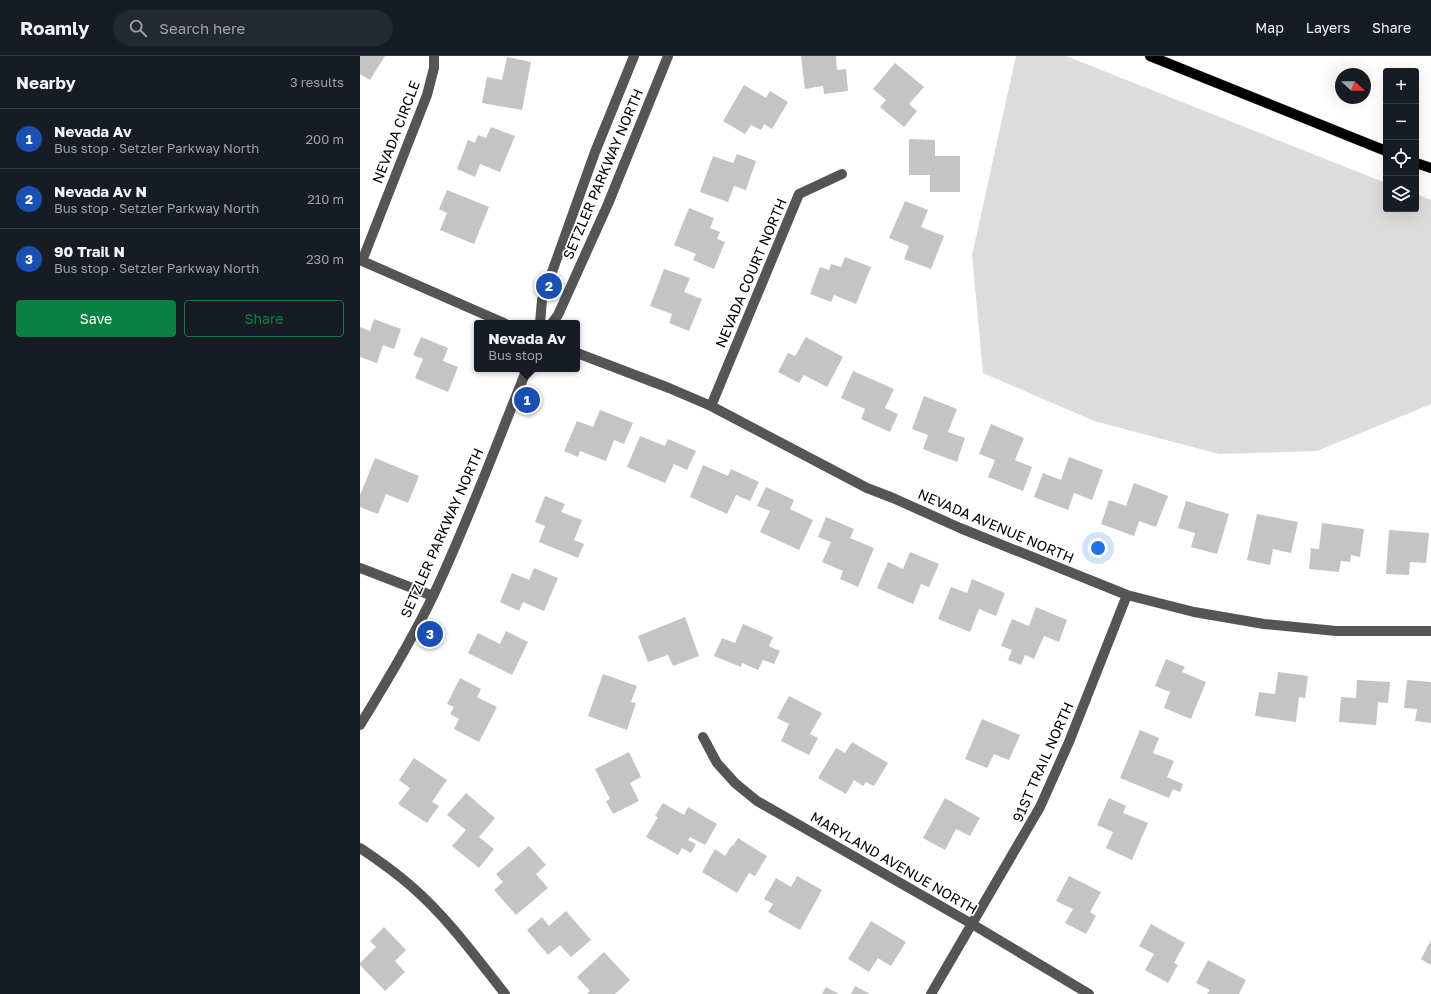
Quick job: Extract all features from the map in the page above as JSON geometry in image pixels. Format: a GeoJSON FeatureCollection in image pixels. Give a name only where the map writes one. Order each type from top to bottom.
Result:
{"type":"FeatureCollection","features":[{"type":"Feature","properties":{"kind":"main road"},"geometry":{"type":"LineString","coordinates":[[1150,56],[1383,150]]}},
{"type":"Feature","properties":{"kind":"main road"},"geometry":{"type":"LineString","coordinates":[[1419,164],[1431,168]]}},
{"type":"Feature","properties":{"kind":"street","name":"NEVADA CIRCLE"},"geometry":{"type":"LineString","coordinates":[[361,260],[427,95],[434,68],[434,56]]}},
{"type":"Feature","properties":{"kind":"street","name":"SETZLER PARKWAY NORTH"},"geometry":{"type":"LineString","coordinates":[[540,320],[542,300],[595,152],[634,56]]}},
{"type":"Feature","properties":{"kind":"street","name":"SETZLER PARKWAY NORTH"},"geometry":{"type":"LineString","coordinates":[[554,320],[558,315],[608,204],[668,56]]}},
{"type":"Feature","properties":{"kind":"street","name":"NEVADA COURT NORTH"},"geometry":{"type":"LineString","coordinates":[[711,406],[799,194],[842,174]]}},
{"type":"Feature","properties":{"kind":"street"},"geometry":{"type":"LineString","coordinates":[[361,260],[497,320]]}},
{"type":"Feature","properties":{"kind":"street","name":"NEVADA AVENUE NORTH"},"geometry":{"type":"LineString","coordinates":[[580,353],[711,406],[867,488],[960,528],[1127,596],[1194,612],[1264,624],[1336,631],[1431,632]]}},
{"type":"Feature","properties":{"kind":"street","name":"SETZLER PARKWAY NORTH"},"geometry":{"type":"LineString","coordinates":[[360,725],[386,683],[433,596],[473,504],[526,372]]}},
{"type":"Feature","properties":{"kind":"street"},"geometry":{"type":"LineString","coordinates":[[360,568],[433,596]]}},
{"type":"Feature","properties":{"kind":"street","name":"91ST TRAIL NORTH"},"geometry":{"type":"LineString","coordinates":[[931,994],[1040,807],[1070,742],[1127,596]]}},
{"type":"Feature","properties":{"kind":"street","name":"MARYLAND AVENUE NORTH"},"geometry":{"type":"LineString","coordinates":[[702,737],[716,763],[735,783],[757,801],[972,924],[1089,994]]}},
{"type":"Feature","properties":{"kind":"street"},"geometry":{"type":"LineString","coordinates":[[360,848],[405,881],[430,904],[506,994]]}},
{"type":"Feature","properties":{"kind":"shaded area"},"geometry":{"type":"Polygon","coordinates":[[[1016,56],[1066,56],[1383,182],[1383,212],[1419,212],[1419,195],[1431,200],[1431,404],[1317,451],[1219,454],[1094,421],[983,373],[972,255],[1016,56]]]}},
{"type":"Feature","properties":{"kind":"building"},"geometry":{"type":"Polygon","coordinates":[[[360,56],[385,56],[370,80],[360,74],[360,56]]]}},
{"type":"Feature","properties":{"kind":"building"},"geometry":{"type":"Polygon","coordinates":[[[801,56],[836,56],[837,70],[846,69],[848,91],[824,94],[823,86],[805,89],[801,56]]]}},
{"type":"Feature","properties":{"kind":"building"},"geometry":{"type":"Polygon","coordinates":[[[507,57],[531,62],[522,110],[482,103],[487,77],[502,80],[507,57]]]}},
{"type":"Feature","properties":{"kind":"building"},"geometry":{"type":"Polygon","coordinates":[[[895,63],[924,87],[909,104],[917,111],[904,127],[880,107],[886,100],[873,89],[895,63]]]}},
{"type":"Feature","properties":{"kind":"building"},"geometry":{"type":"Polygon","coordinates":[[[744,85],[766,98],[770,91],[788,102],[772,129],[764,124],[761,130],[751,125],[745,134],[723,121],[744,85]]]}},
{"type":"Feature","properties":{"kind":"building"},"geometry":{"type":"Polygon","coordinates":[[[491,127],[515,136],[500,172],[480,164],[475,177],[457,169],[468,140],[475,143],[478,135],[486,138],[491,127]]]}},
{"type":"Feature","properties":{"kind":"building"},"geometry":{"type":"Polygon","coordinates":[[[909,139],[935,140],[935,156],[960,156],[960,192],[930,192],[930,175],[909,175],[909,139]]]}},
{"type":"Feature","properties":{"kind":"building"},"geometry":{"type":"Polygon","coordinates":[[[737,154],[756,161],[746,190],[734,186],[728,202],[700,192],[713,156],[733,163],[737,154]]]}},
{"type":"Feature","properties":{"kind":"building"},"geometry":{"type":"Polygon","coordinates":[[[447,190],[489,207],[474,244],[440,230],[447,213],[439,209],[447,190]]]}},
{"type":"Feature","properties":{"kind":"building"},"geometry":{"type":"Polygon","coordinates":[[[905,201],[928,210],[921,227],[944,236],[931,269],[904,259],[909,246],[889,238],[905,201]]]}},
{"type":"Feature","properties":{"kind":"building"},"geometry":{"type":"Polygon","coordinates":[[[689,208],[714,218],[710,228],[720,232],[717,239],[725,242],[714,269],[693,260],[696,254],[674,245],[689,208]]]}},
{"type":"Feature","properties":{"kind":"building"},"geometry":{"type":"Polygon","coordinates":[[[845,257],[871,267],[856,304],[834,295],[831,302],[810,294],[820,267],[829,270],[831,264],[841,267],[845,257]]]}},
{"type":"Feature","properties":{"kind":"building"},"geometry":{"type":"Polygon","coordinates":[[[664,269],[690,278],[684,292],[702,299],[689,331],[669,323],[672,314],[650,306],[664,269]]]}},
{"type":"Feature","properties":{"kind":"building"},"geometry":{"type":"Polygon","coordinates":[[[374,319],[401,329],[394,349],[383,345],[377,363],[360,357],[360,327],[370,331],[374,319]]]}},
{"type":"Feature","properties":{"kind":"building"},"geometry":{"type":"Polygon","coordinates":[[[421,337],[448,348],[443,361],[458,367],[448,392],[415,378],[423,359],[413,355],[421,337]]]}},
{"type":"Feature","properties":{"kind":"building"},"geometry":{"type":"Polygon","coordinates":[[[806,337],[843,357],[827,387],[804,375],[799,383],[778,372],[788,353],[795,356],[806,337]]]}},
{"type":"Feature","properties":{"kind":"building"},"geometry":{"type":"Polygon","coordinates":[[[853,371],[894,389],[885,408],[898,414],[890,432],[861,419],[865,409],[841,398],[853,371]]]}},
{"type":"Feature","properties":{"kind":"building"},"geometry":{"type":"Polygon","coordinates":[[[924,396],[957,409],[948,432],[965,438],[957,462],[923,449],[928,435],[912,429],[924,396]]]}},
{"type":"Feature","properties":{"kind":"building"},"geometry":{"type":"Polygon","coordinates":[[[600,410],[633,423],[624,444],[614,440],[606,461],[580,451],[578,457],[564,451],[577,421],[593,427],[600,410]]]}},
{"type":"Feature","properties":{"kind":"building"},"geometry":{"type":"Polygon","coordinates":[[[991,424],[1024,438],[1015,460],[1032,467],[1023,491],[988,477],[995,460],[979,454],[991,424]]]}},
{"type":"Feature","properties":{"kind":"building"},"geometry":{"type":"Polygon","coordinates":[[[640,436],[665,446],[668,439],[696,451],[687,470],[674,464],[665,483],[627,467],[640,436]]]}},
{"type":"Feature","properties":{"kind":"building"},"geometry":{"type":"Polygon","coordinates":[[[1069,457],[1103,470],[1092,500],[1074,493],[1068,510],[1034,497],[1043,473],[1061,480],[1069,457]]]}},
{"type":"Feature","properties":{"kind":"building"},"geometry":{"type":"Polygon","coordinates":[[[375,458],[419,476],[408,503],[386,494],[378,514],[360,507],[360,495],[375,458]]]}},
{"type":"Feature","properties":{"kind":"building"},"geometry":{"type":"Polygon","coordinates":[[[703,465],[728,476],[731,469],[759,482],[750,501],[736,495],[727,514],[690,497],[703,465]]]}},
{"type":"Feature","properties":{"kind":"building"},"geometry":{"type":"Polygon","coordinates":[[[1134,483],[1168,496],[1156,527],[1139,521],[1134,536],[1101,524],[1109,500],[1126,506],[1134,483]]]}},
{"type":"Feature","properties":{"kind":"building"},"geometry":{"type":"Polygon","coordinates":[[[766,487],[794,500],[790,509],[813,520],[799,550],[760,532],[770,511],[757,506],[766,487]]]}},
{"type":"Feature","properties":{"kind":"building"},"geometry":{"type":"Polygon","coordinates":[[[545,496],[565,504],[561,512],[582,520],[574,540],[584,544],[578,558],[539,542],[545,526],[535,522],[545,496]]]}},
{"type":"Feature","properties":{"kind":"building"},"geometry":{"type":"Polygon","coordinates":[[[1186,501],[1229,514],[1217,554],[1191,547],[1195,533],[1178,528],[1186,501]]]}},
{"type":"Feature","properties":{"kind":"building"},"geometry":{"type":"Polygon","coordinates":[[[1257,514],[1298,522],[1291,553],[1273,549],[1270,565],[1247,560],[1257,514]]]}},
{"type":"Feature","properties":{"kind":"building"},"geometry":{"type":"Polygon","coordinates":[[[826,517],[854,529],[850,538],[874,548],[858,587],[840,579],[843,571],[822,562],[831,542],[818,537],[826,517]]]}},
{"type":"Feature","properties":{"kind":"building"},"geometry":{"type":"Polygon","coordinates":[[[1322,523],[1364,529],[1360,557],[1351,555],[1350,562],[1341,561],[1339,572],[1309,569],[1311,548],[1319,549],[1322,523]]]}},
{"type":"Feature","properties":{"kind":"building"},"geometry":{"type":"Polygon","coordinates":[[[1389,530],[1429,533],[1426,563],[1410,562],[1409,575],[1386,574],[1389,530]]]}},
{"type":"Feature","properties":{"kind":"building"},"geometry":{"type":"Polygon","coordinates":[[[910,552],[939,564],[929,587],[921,584],[913,604],[877,588],[888,562],[903,569],[910,552]]]}},
{"type":"Feature","properties":{"kind":"building"},"geometry":{"type":"Polygon","coordinates":[[[534,568],[558,578],[544,611],[523,602],[519,611],[500,602],[512,573],[529,580],[534,568]]]}},
{"type":"Feature","properties":{"kind":"building"},"geometry":{"type":"Polygon","coordinates":[[[972,579],[1005,593],[996,616],[979,609],[970,632],[938,619],[951,587],[967,593],[972,579]]]}},
{"type":"Feature","properties":{"kind":"building"},"geometry":{"type":"Polygon","coordinates":[[[1036,607],[1067,620],[1059,642],[1044,636],[1034,659],[1025,655],[1021,665],[1008,660],[1012,650],[1001,646],[1012,619],[1029,626],[1036,607]]]}},
{"type":"Feature","properties":{"kind":"building"},"geometry":{"type":"Polygon","coordinates":[[[685,617],[699,656],[673,666],[668,655],[648,662],[638,636],[685,617]]]}},
{"type":"Feature","properties":{"kind":"building"},"geometry":{"type":"Polygon","coordinates":[[[743,624],[773,637],[769,646],[780,651],[774,664],[763,660],[758,670],[742,663],[741,667],[714,656],[722,638],[735,643],[743,624]]]}},
{"type":"Feature","properties":{"kind":"building"},"geometry":{"type":"Polygon","coordinates":[[[506,631],[528,642],[512,675],[468,653],[478,633],[500,644],[506,631]]]}},
{"type":"Feature","properties":{"kind":"building"},"geometry":{"type":"Polygon","coordinates":[[[1166,659],[1185,667],[1182,672],[1206,682],[1191,719],[1164,708],[1170,692],[1155,686],[1166,659]]]}},
{"type":"Feature","properties":{"kind":"building"},"geometry":{"type":"Polygon","coordinates":[[[1278,672],[1308,676],[1305,698],[1299,697],[1296,722],[1255,716],[1259,692],[1275,694],[1278,672]]]}},
{"type":"Feature","properties":{"kind":"building"},"geometry":{"type":"Polygon","coordinates":[[[603,674],[637,686],[631,702],[636,703],[627,730],[588,716],[603,674]]]}},
{"type":"Feature","properties":{"kind":"building"},"geometry":{"type":"Polygon","coordinates":[[[460,678],[481,689],[477,697],[497,707],[479,742],[454,729],[459,719],[450,714],[454,707],[447,704],[460,678]]]}},
{"type":"Feature","properties":{"kind":"building"},"geometry":{"type":"Polygon","coordinates":[[[1357,680],[1390,682],[1388,703],[1378,702],[1376,725],[1339,722],[1341,697],[1356,698],[1357,680]]]}},
{"type":"Feature","properties":{"kind":"building"},"geometry":{"type":"Polygon","coordinates":[[[1407,680],[1431,682],[1431,723],[1415,721],[1417,709],[1404,708],[1407,680]]]}},
{"type":"Feature","properties":{"kind":"building"},"geometry":{"type":"Polygon","coordinates":[[[789,696],[822,713],[810,734],[818,738],[809,755],[781,741],[789,724],[777,718],[789,696]]]}},
{"type":"Feature","properties":{"kind":"building"},"geometry":{"type":"Polygon","coordinates":[[[982,719],[1020,735],[1009,760],[994,754],[987,768],[965,759],[982,719]]]}},
{"type":"Feature","properties":{"kind":"building"},"geometry":{"type":"Polygon","coordinates":[[[1140,730],[1159,738],[1153,753],[1174,761],[1167,777],[1183,784],[1180,792],[1173,789],[1169,798],[1120,778],[1140,730]]]}},
{"type":"Feature","properties":{"kind":"building"},"geometry":{"type":"Polygon","coordinates":[[[852,742],[888,763],[874,786],[866,782],[863,786],[854,780],[846,794],[818,778],[836,748],[845,753],[852,742]]]}},
{"type":"Feature","properties":{"kind":"building"},"geometry":{"type":"Polygon","coordinates":[[[629,752],[641,777],[630,783],[639,801],[613,814],[606,801],[610,799],[595,769],[629,752]]]}},
{"type":"Feature","properties":{"kind":"building"},"geometry":{"type":"Polygon","coordinates":[[[414,758],[447,780],[432,802],[439,806],[427,823],[398,804],[410,788],[399,780],[414,758]]]}},
{"type":"Feature","properties":{"kind":"building"},"geometry":{"type":"Polygon","coordinates":[[[466,793],[495,818],[479,837],[494,849],[479,868],[452,846],[466,830],[447,815],[466,793]]]}},
{"type":"Feature","properties":{"kind":"building"},"geometry":{"type":"Polygon","coordinates":[[[945,798],[980,818],[970,836],[956,829],[945,850],[923,838],[945,798]]]}},
{"type":"Feature","properties":{"kind":"building"},"geometry":{"type":"Polygon","coordinates":[[[1109,798],[1126,806],[1123,813],[1148,823],[1132,860],[1106,848],[1113,832],[1097,825],[1109,798]]]}},
{"type":"Feature","properties":{"kind":"building"},"geometry":{"type":"Polygon","coordinates":[[[663,803],[684,815],[688,807],[717,824],[705,845],[690,837],[688,840],[696,844],[691,853],[682,848],[678,855],[646,837],[658,817],[655,816],[663,803]]]}},
{"type":"Feature","properties":{"kind":"building"},"geometry":{"type":"Polygon","coordinates":[[[738,838],[767,856],[755,876],[749,873],[737,893],[702,872],[715,849],[725,856],[738,838]]]}},
{"type":"Feature","properties":{"kind":"building"},"geometry":{"type":"Polygon","coordinates":[[[529,846],[546,865],[536,874],[548,888],[516,915],[494,890],[503,882],[496,874],[529,846]]]}},
{"type":"Feature","properties":{"kind":"building"},"geometry":{"type":"Polygon","coordinates":[[[797,876],[822,890],[800,930],[768,912],[773,904],[764,899],[776,878],[791,887],[797,876]]]}},
{"type":"Feature","properties":{"kind":"building"},"geometry":{"type":"Polygon","coordinates":[[[1069,876],[1101,892],[1090,912],[1096,916],[1086,934],[1065,923],[1073,909],[1056,901],[1069,876]]]}},
{"type":"Feature","properties":{"kind":"building"},"geometry":{"type":"Polygon","coordinates":[[[566,911],[591,940],[571,957],[560,945],[548,955],[527,930],[542,917],[549,926],[566,911]]]}},
{"type":"Feature","properties":{"kind":"building"},"geometry":{"type":"Polygon","coordinates":[[[871,921],[906,942],[891,966],[878,958],[869,972],[848,959],[871,921]]]}},
{"type":"Feature","properties":{"kind":"building"},"geometry":{"type":"Polygon","coordinates":[[[1151,924],[1185,943],[1174,963],[1178,965],[1168,983],[1145,970],[1154,954],[1139,946],[1151,924]]]}},
{"type":"Feature","properties":{"kind":"building"},"geometry":{"type":"Polygon","coordinates":[[[384,927],[406,950],[395,961],[405,972],[385,991],[360,965],[360,963],[376,947],[370,941],[384,927]]]}},
{"type":"Feature","properties":{"kind":"building"},"geometry":{"type":"Polygon","coordinates":[[[1431,940],[1431,965],[1421,959],[1431,940]]]}},
{"type":"Feature","properties":{"kind":"building"},"geometry":{"type":"Polygon","coordinates":[[[604,952],[630,980],[615,994],[587,994],[590,991],[577,977],[604,952]]]}},
{"type":"Feature","properties":{"kind":"building"},"geometry":{"type":"Polygon","coordinates":[[[1208,960],[1246,980],[1239,994],[1207,994],[1210,990],[1196,983],[1208,960]]]}},
{"type":"Feature","properties":{"kind":"building"},"geometry":{"type":"Polygon","coordinates":[[[855,986],[870,994],[851,994],[855,986]]]}},
{"type":"Feature","properties":{"kind":"building"},"geometry":{"type":"Polygon","coordinates":[[[826,987],[839,994],[822,994],[826,987]]]}},
{"type":"Feature","properties":{"kind":"place","name":"Nevada Av N"},"geometry":{"type":"Point","coordinates":[549,286]}},
{"type":"Feature","properties":{"kind":"place","name":"Nevada Av"},"geometry":{"type":"Point","coordinates":[527,400]}},
{"type":"Feature","properties":{"kind":"place","name":"90 Trail N"},"geometry":{"type":"Point","coordinates":[430,634]}}]}
